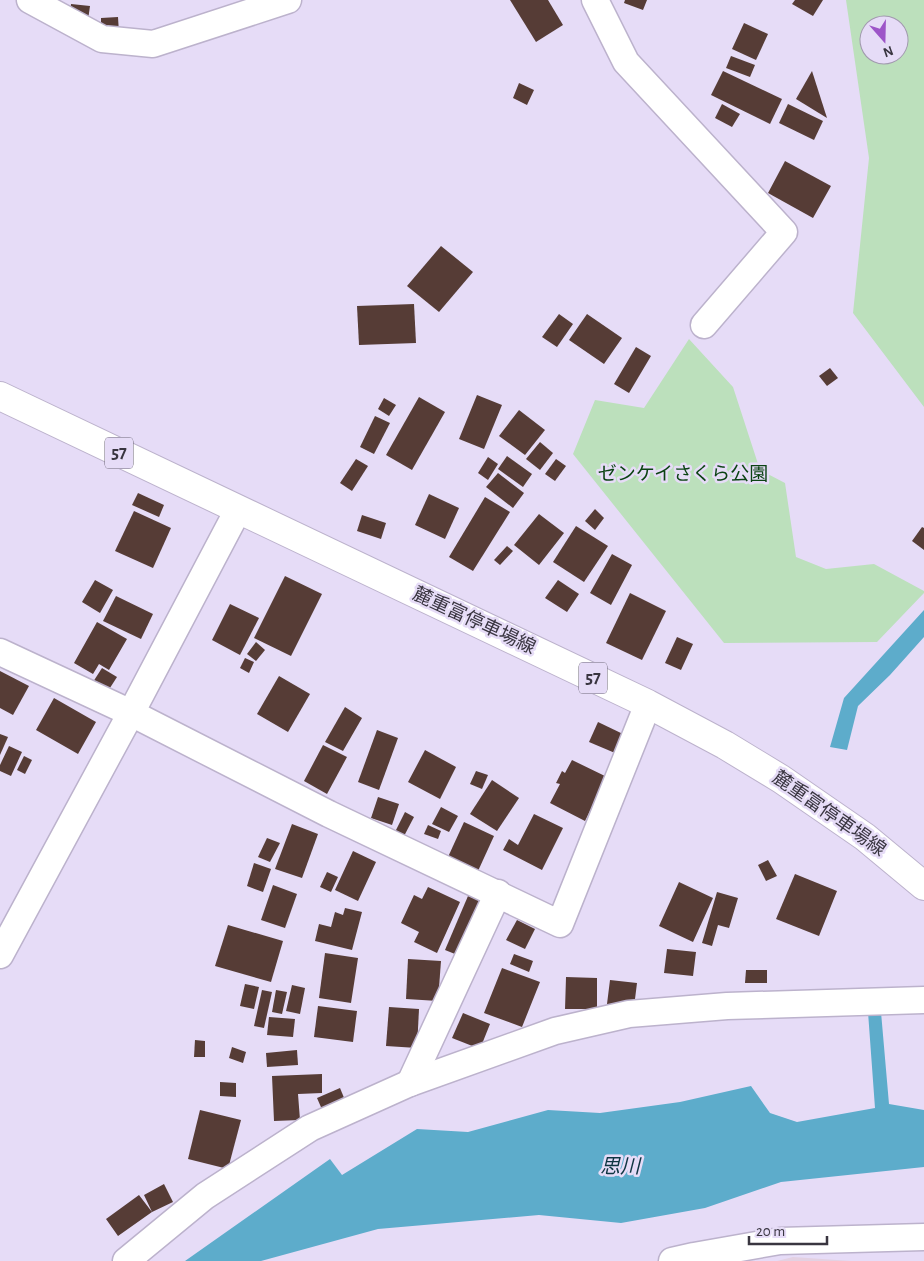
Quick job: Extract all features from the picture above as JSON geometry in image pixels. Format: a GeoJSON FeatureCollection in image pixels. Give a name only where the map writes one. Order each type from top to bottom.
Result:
{"type":"FeatureCollection","features":[{"type":"Feature","properties":{"kind":"main road","name":"麓重富停車場線"},"geometry":{"type":"LineString","coordinates":[[0,396],[648,704],[725,745],[781,780],[865,837],[924,886]]}},
{"type":"Feature","properties":{"kind":"street"},"geometry":{"type":"LineString","coordinates":[[30,0],[102,39],[153,44],[288,0]]}},
{"type":"Feature","properties":{"kind":"street"},"geometry":{"type":"LineString","coordinates":[[594,0],[626,62],[784,232],[704,325]]}},
{"type":"Feature","properties":{"kind":"street"},"geometry":{"type":"LineString","coordinates":[[0,955],[238,510]]}},
{"type":"Feature","properties":{"kind":"street"},"geometry":{"type":"LineString","coordinates":[[0,652],[131,713],[329,814],[560,924],[648,704]]}},
{"type":"Feature","properties":{"kind":"street"},"geometry":{"type":"LineString","coordinates":[[410,1084],[498,894]]}},
{"type":"Feature","properties":{"kind":"street"},"geometry":{"type":"LineString","coordinates":[[126,1261],[205,1196],[310,1128],[410,1084],[555,1031],[629,1014],[727,1006],[924,1000]]}},
{"type":"Feature","properties":{"kind":"street"},"geometry":{"type":"LineString","coordinates":[[672,1261],[780,1241],[924,1238]]}},
{"type":"Feature","properties":{"kind":"shaded area"},"geometry":{"type":"Polygon","coordinates":[[[793,1257],[851,1261],[777,1261],[793,1257]]]}},
{"type":"Feature","properties":{"kind":"green space"},"geometry":{"type":"Polygon","coordinates":[[[846,0],[924,0],[924,407],[853,313],[869,158],[846,0]]]}},
{"type":"Feature","properties":{"kind":"green space","name":"ゼンケイさくら公園"},"geometry":{"type":"Polygon","coordinates":[[[689,339],[733,387],[760,470],[785,483],[796,557],[826,569],[874,564],[924,591],[877,642],[724,643],[573,454],[595,400],[644,408],[689,339]]]}},
{"type":"Feature","properties":{"kind":"water"},"geometry":{"type":"Polygon","coordinates":[[[924,610],[924,637],[890,675],[858,706],[847,750],[830,747],[844,698],[924,610]]]}},
{"type":"Feature","properties":{"kind":"water","name":"思川"},"geometry":{"type":"Polygon","coordinates":[[[868,1012],[881,1012],[889,1104],[924,1110],[924,1167],[781,1182],[705,1208],[621,1223],[539,1215],[378,1229],[261,1261],[185,1261],[330,1159],[342,1175],[417,1129],[468,1132],[548,1110],[600,1113],[680,1102],[751,1086],[770,1113],[797,1122],[875,1108],[868,1012]]]}},
{"type":"Feature","properties":{"kind":"building"},"geometry":{"type":"Polygon","coordinates":[[[510,0],[548,0],[563,25],[536,42],[510,0]]]}},
{"type":"Feature","properties":{"kind":"building"},"geometry":{"type":"Polygon","coordinates":[[[625,0],[647,0],[643,10],[624,3],[625,0]]]}},
{"type":"Feature","properties":{"kind":"building"},"geometry":{"type":"Polygon","coordinates":[[[795,0],[823,0],[813,16],[792,4],[795,0]]]}},
{"type":"Feature","properties":{"kind":"building"},"geometry":{"type":"Polygon","coordinates":[[[71,4],[90,6],[88,20],[70,18],[71,4]]]}},
{"type":"Feature","properties":{"kind":"building"},"geometry":{"type":"Polygon","coordinates":[[[118,17],[119,34],[101,35],[101,18],[118,17]]]}},
{"type":"Feature","properties":{"kind":"building"},"geometry":{"type":"Polygon","coordinates":[[[744,23],[768,34],[756,60],[732,49],[744,23]]]}},
{"type":"Feature","properties":{"kind":"building"},"geometry":{"type":"Polygon","coordinates":[[[731,56],[755,65],[750,77],[726,68],[731,56]]]}},
{"type":"Feature","properties":{"kind":"building"},"geometry":{"type":"Polygon","coordinates":[[[723,71],[782,99],[770,124],[711,95],[723,71]]]}},
{"type":"Feature","properties":{"kind":"building"},"geometry":{"type":"Polygon","coordinates":[[[812,71],[827,118],[796,99],[812,71]]]}},
{"type":"Feature","properties":{"kind":"building"},"geometry":{"type":"Polygon","coordinates":[[[519,83],[534,90],[527,105],[513,98],[519,83]]]}},
{"type":"Feature","properties":{"kind":"building"},"geometry":{"type":"Polygon","coordinates":[[[722,104],[740,114],[732,127],[715,118],[722,104]]]}},
{"type":"Feature","properties":{"kind":"building"},"geometry":{"type":"Polygon","coordinates":[[[788,104],[823,121],[814,140],[779,123],[788,104]]]}},
{"type":"Feature","properties":{"kind":"building"},"geometry":{"type":"Polygon","coordinates":[[[785,161],[831,186],[813,218],[768,193],[785,161]]]}},
{"type":"Feature","properties":{"kind":"building"},"geometry":{"type":"Polygon","coordinates":[[[441,246],[473,272],[439,312],[407,286],[441,246]]]}},
{"type":"Feature","properties":{"kind":"building"},"geometry":{"type":"Polygon","coordinates":[[[414,304],[416,343],[359,345],[357,306],[414,304]]]}},
{"type":"Feature","properties":{"kind":"building"},"geometry":{"type":"Polygon","coordinates":[[[559,314],[573,324],[557,347],[542,337],[559,314]]]}},
{"type":"Feature","properties":{"kind":"building"},"geometry":{"type":"Polygon","coordinates":[[[587,314],[622,338],[604,364],[569,340],[587,314]]]}},
{"type":"Feature","properties":{"kind":"building"},"geometry":{"type":"Polygon","coordinates":[[[636,347],[651,356],[629,393],[614,384],[636,347]]]}},
{"type":"Feature","properties":{"kind":"building"},"geometry":{"type":"Polygon","coordinates":[[[830,368],[838,378],[827,386],[819,376],[830,368]]]}},
{"type":"Feature","properties":{"kind":"building"},"geometry":{"type":"Polygon","coordinates":[[[477,395],[502,405],[484,449],[459,439],[477,395]]]}},
{"type":"Feature","properties":{"kind":"building"},"geometry":{"type":"Polygon","coordinates":[[[419,397],[445,412],[412,470],[386,455],[419,397]]]}},
{"type":"Feature","properties":{"kind":"building"},"geometry":{"type":"Polygon","coordinates":[[[384,398],[396,405],[389,416],[378,409],[384,398]]]}},
{"type":"Feature","properties":{"kind":"building"},"geometry":{"type":"Polygon","coordinates":[[[519,410],[545,430],[525,455],[499,436],[519,410]]]}},
{"type":"Feature","properties":{"kind":"building"},"geometry":{"type":"Polygon","coordinates":[[[375,416],[390,423],[374,454],[360,447],[375,416]]]}},
{"type":"Feature","properties":{"kind":"building"},"geometry":{"type":"Polygon","coordinates":[[[540,442],[553,453],[540,470],[526,459],[540,442]]]}},
{"type":"Feature","properties":{"kind":"building"},"geometry":{"type":"Polygon","coordinates":[[[507,456],[532,474],[523,487],[498,469],[507,456]]]}},
{"type":"Feature","properties":{"kind":"building"},"geometry":{"type":"Polygon","coordinates":[[[488,457],[498,464],[488,480],[478,473],[488,457]]]}},
{"type":"Feature","properties":{"kind":"building"},"geometry":{"type":"Polygon","coordinates":[[[356,459],[368,466],[352,491],[340,483],[356,459]]]}},
{"type":"Feature","properties":{"kind":"building"},"geometry":{"type":"Polygon","coordinates":[[[556,459],[566,466],[555,481],[545,474],[556,459]]]}},
{"type":"Feature","properties":{"kind":"building"},"geometry":{"type":"Polygon","coordinates":[[[498,473],[524,493],[513,508],[486,487],[498,473]]]}},
{"type":"Feature","properties":{"kind":"building"},"geometry":{"type":"Polygon","coordinates":[[[138,493],[164,505],[159,517],[132,505],[138,493]]]}},
{"type":"Feature","properties":{"kind":"building"},"geometry":{"type":"Polygon","coordinates":[[[429,494],[459,508],[445,539],[415,525],[429,494]]]}},
{"type":"Feature","properties":{"kind":"building"},"geometry":{"type":"Polygon","coordinates":[[[485,497],[510,512],[473,571],[449,557],[485,497]]]}},
{"type":"Feature","properties":{"kind":"building"},"geometry":{"type":"Polygon","coordinates":[[[595,509],[604,518],[595,530],[585,521],[595,509]]]}},
{"type":"Feature","properties":{"kind":"building"},"geometry":{"type":"Polygon","coordinates":[[[134,511],[171,528],[153,568],[115,551],[134,511]]]}},
{"type":"Feature","properties":{"kind":"building"},"geometry":{"type":"Polygon","coordinates":[[[539,514],[564,533],[539,565],[514,545],[539,514]]]}},
{"type":"Feature","properties":{"kind":"building"},"geometry":{"type":"Polygon","coordinates":[[[362,515],[386,523],[381,539],[357,531],[362,515]]]}},
{"type":"Feature","properties":{"kind":"building"},"geometry":{"type":"Polygon","coordinates":[[[576,526],[608,546],[584,582],[553,562],[576,526]]]}},
{"type":"Feature","properties":{"kind":"building"},"geometry":{"type":"Polygon","coordinates":[[[922,527],[924,528],[924,550],[912,541],[922,527]]]}},
{"type":"Feature","properties":{"kind":"building"},"geometry":{"type":"Polygon","coordinates":[[[507,546],[513,551],[500,565],[494,560],[507,546]]]}},
{"type":"Feature","properties":{"kind":"building"},"geometry":{"type":"Polygon","coordinates":[[[612,554],[632,565],[611,605],[590,593],[612,554]]]}},
{"type":"Feature","properties":{"kind":"building"},"geometry":{"type":"Polygon","coordinates":[[[285,576],[322,594],[291,656],[254,638],[285,576]]]}},
{"type":"Feature","properties":{"kind":"building"},"geometry":{"type":"Polygon","coordinates":[[[95,580],[113,590],[100,613],[82,602],[95,580]]]}},
{"type":"Feature","properties":{"kind":"building"},"geometry":{"type":"Polygon","coordinates":[[[558,580],[579,594],[567,612],[545,598],[558,580]]]}},
{"type":"Feature","properties":{"kind":"building"},"geometry":{"type":"Polygon","coordinates":[[[630,593],[666,611],[642,660],[606,643],[630,593]]]}},
{"type":"Feature","properties":{"kind":"building"},"geometry":{"type":"Polygon","coordinates":[[[116,596],[153,614],[141,639],[103,621],[116,596]]]}},
{"type":"Feature","properties":{"kind":"building"},"geometry":{"type":"Polygon","coordinates":[[[230,604],[259,618],[240,655],[212,640],[230,604]]]}},
{"type":"Feature","properties":{"kind":"building"},"geometry":{"type":"Polygon","coordinates":[[[97,622],[127,639],[109,670],[99,664],[93,674],[74,663],[97,622]]]}},
{"type":"Feature","properties":{"kind":"building"},"geometry":{"type":"Polygon","coordinates":[[[677,637],[693,644],[681,670],[665,663],[677,637]]]}},
{"type":"Feature","properties":{"kind":"building"},"geometry":{"type":"Polygon","coordinates":[[[256,642],[265,650],[256,661],[247,654],[256,642]]]}},
{"type":"Feature","properties":{"kind":"building"},"geometry":{"type":"Polygon","coordinates":[[[245,658],[254,662],[249,673],[240,668],[245,658]]]}},
{"type":"Feature","properties":{"kind":"building"},"geometry":{"type":"Polygon","coordinates":[[[102,668],[117,677],[108,691],[93,682],[102,668]]]}},
{"type":"Feature","properties":{"kind":"building"},"geometry":{"type":"Polygon","coordinates":[[[0,671],[29,686],[13,715],[0,708],[0,671]]]}},
{"type":"Feature","properties":{"kind":"building"},"geometry":{"type":"Polygon","coordinates":[[[279,676],[310,694],[288,732],[257,714],[279,676]]]}},
{"type":"Feature","properties":{"kind":"building"},"geometry":{"type":"Polygon","coordinates":[[[54,698],[96,722],[78,754],[36,730],[54,698]]]}},
{"type":"Feature","properties":{"kind":"building"},"geometry":{"type":"Polygon","coordinates":[[[345,707],[362,718],[343,751],[325,742],[345,707]]]}},
{"type":"Feature","properties":{"kind":"building"},"geometry":{"type":"Polygon","coordinates":[[[598,722],[623,734],[615,753],[589,742],[598,722]]]}},
{"type":"Feature","properties":{"kind":"building"},"geometry":{"type":"Polygon","coordinates":[[[377,730],[398,738],[379,790],[358,782],[377,730]]]}},
{"type":"Feature","properties":{"kind":"building"},"geometry":{"type":"Polygon","coordinates":[[[0,734],[8,737],[0,755],[0,734]]]}},
{"type":"Feature","properties":{"kind":"building"},"geometry":{"type":"Polygon","coordinates":[[[323,745],[347,757],[327,794],[304,781],[323,745]]]}},
{"type":"Feature","properties":{"kind":"building"},"geometry":{"type":"Polygon","coordinates":[[[9,746],[22,752],[11,776],[0,771],[0,765],[9,746]]]}},
{"type":"Feature","properties":{"kind":"building"},"geometry":{"type":"Polygon","coordinates":[[[425,750],[456,767],[440,799],[408,782],[425,750]]]}},
{"type":"Feature","properties":{"kind":"building"},"geometry":{"type":"Polygon","coordinates":[[[24,756],[32,760],[25,774],[17,770],[24,756]]]}},
{"type":"Feature","properties":{"kind":"building"},"geometry":{"type":"Polygon","coordinates":[[[572,760],[607,777],[585,821],[550,803],[560,784],[556,783],[562,771],[565,773],[572,760]]]}},
{"type":"Feature","properties":{"kind":"building"},"geometry":{"type":"Polygon","coordinates":[[[476,771],[488,775],[482,789],[470,784],[476,771]]]}},
{"type":"Feature","properties":{"kind":"building"},"geometry":{"type":"Polygon","coordinates":[[[492,780],[519,798],[497,831],[470,814],[492,780]]]}},
{"type":"Feature","properties":{"kind":"building"},"geometry":{"type":"Polygon","coordinates":[[[378,797],[399,804],[392,825],[371,818],[378,797]]]}},
{"type":"Feature","properties":{"kind":"building"},"geometry":{"type":"Polygon","coordinates":[[[441,807],[458,816],[449,832],[432,824],[441,807]]]}},
{"type":"Feature","properties":{"kind":"building"},"geometry":{"type":"Polygon","coordinates":[[[405,812],[414,817],[403,838],[394,834],[405,812]]]}},
{"type":"Feature","properties":{"kind":"building"},"geometry":{"type":"Polygon","coordinates":[[[534,814],[563,828],[542,870],[503,850],[509,839],[518,845],[534,814]]]}},
{"type":"Feature","properties":{"kind":"building"},"geometry":{"type":"Polygon","coordinates":[[[464,822],[494,836],[478,871],[448,857],[464,822]]]}},
{"type":"Feature","properties":{"kind":"building"},"geometry":{"type":"Polygon","coordinates":[[[292,824],[318,834],[302,878],[275,869],[292,824]]]}},
{"type":"Feature","properties":{"kind":"building"},"geometry":{"type":"Polygon","coordinates":[[[428,825],[441,831],[438,839],[424,834],[428,825]]]}},
{"type":"Feature","properties":{"kind":"building"},"geometry":{"type":"Polygon","coordinates":[[[267,838],[280,843],[270,862],[258,857],[267,838]]]}},
{"type":"Feature","properties":{"kind":"building"},"geometry":{"type":"Polygon","coordinates":[[[353,851],[376,862],[358,901],[335,890],[353,851]]]}},
{"type":"Feature","properties":{"kind":"building"},"geometry":{"type":"Polygon","coordinates":[[[768,860],[777,876],[766,881],[758,865],[768,860]]]}},
{"type":"Feature","properties":{"kind":"building"},"geometry":{"type":"Polygon","coordinates":[[[254,863],[271,869],[263,892],[247,886],[254,863]]]}},
{"type":"Feature","properties":{"kind":"building"},"geometry":{"type":"Polygon","coordinates":[[[327,872],[338,877],[331,892],[320,887],[327,872]]]}},
{"type":"Feature","properties":{"kind":"building"},"geometry":{"type":"Polygon","coordinates":[[[795,874],[837,891],[819,936],[776,919],[795,874]]]}},
{"type":"Feature","properties":{"kind":"building"},"geometry":{"type":"Polygon","coordinates":[[[679,882],[713,898],[693,942],[659,926],[679,882]]]}},
{"type":"Feature","properties":{"kind":"building"},"geometry":{"type":"Polygon","coordinates":[[[273,885],[297,894],[285,928],[261,920],[273,885]]]}},
{"type":"Feature","properties":{"kind":"building"},"geometry":{"type":"Polygon","coordinates":[[[428,887],[460,902],[437,953],[414,942],[419,932],[401,923],[414,895],[422,899],[428,887]]]}},
{"type":"Feature","properties":{"kind":"building"},"geometry":{"type":"Polygon","coordinates":[[[717,892],[738,898],[729,928],[718,925],[712,946],[702,943],[717,892]]]}},
{"type":"Feature","properties":{"kind":"building"},"geometry":{"type":"Polygon","coordinates":[[[468,896],[483,902],[460,956],[445,950],[468,896]]]}},
{"type":"Feature","properties":{"kind":"building"},"geometry":{"type":"Polygon","coordinates":[[[345,908],[362,912],[352,950],[315,941],[319,924],[331,927],[335,912],[343,915],[345,908]]]}},
{"type":"Feature","properties":{"kind":"building"},"geometry":{"type":"Polygon","coordinates":[[[517,920],[535,929],[525,949],[506,940],[517,920]]]}},
{"type":"Feature","properties":{"kind":"building"},"geometry":{"type":"Polygon","coordinates":[[[228,925],[283,941],[271,982],[215,966],[228,925]]]}},
{"type":"Feature","properties":{"kind":"building"},"geometry":{"type":"Polygon","coordinates":[[[667,949],[696,952],[693,976],[664,973],[667,949]]]}},
{"type":"Feature","properties":{"kind":"building"},"geometry":{"type":"Polygon","coordinates":[[[325,953],[358,958],[351,1003],[319,998],[325,953]]]}},
{"type":"Feature","properties":{"kind":"building"},"geometry":{"type":"Polygon","coordinates":[[[514,954],[533,961],[529,972],[510,964],[514,954]]]}},
{"type":"Feature","properties":{"kind":"building"},"geometry":{"type":"Polygon","coordinates":[[[408,959],[441,961],[438,1001],[406,999],[408,959]]]}},
{"type":"Feature","properties":{"kind":"building"},"geometry":{"type":"Polygon","coordinates":[[[502,968],[540,982],[522,1027],[484,1013],[502,968]]]}},
{"type":"Feature","properties":{"kind":"building"},"geometry":{"type":"Polygon","coordinates":[[[746,970],[767,970],[767,983],[745,983],[746,970]]]}},
{"type":"Feature","properties":{"kind":"building"},"geometry":{"type":"Polygon","coordinates":[[[566,977],[597,978],[597,1009],[565,1009],[566,977]]]}},
{"type":"Feature","properties":{"kind":"building"},"geometry":{"type":"Polygon","coordinates":[[[610,980],[637,983],[634,1007],[607,1004],[610,980]]]}},
{"type":"Feature","properties":{"kind":"building"},"geometry":{"type":"Polygon","coordinates":[[[245,984],[259,987],[254,1009],[240,1006],[245,984]]]}},
{"type":"Feature","properties":{"kind":"building"},"geometry":{"type":"Polygon","coordinates":[[[292,985],[305,988],[300,1014],[286,1011],[292,985]]]}},
{"type":"Feature","properties":{"kind":"building"},"geometry":{"type":"Polygon","coordinates":[[[262,990],[272,992],[264,1028],[254,1026],[262,990]]]}},
{"type":"Feature","properties":{"kind":"building"},"geometry":{"type":"Polygon","coordinates":[[[276,990],[287,992],[282,1014],[272,1012],[276,990]]]}},
{"type":"Feature","properties":{"kind":"building"},"geometry":{"type":"Polygon","coordinates":[[[318,1006],[357,1011],[353,1042],[314,1037],[318,1006]]]}},
{"type":"Feature","properties":{"kind":"building"},"geometry":{"type":"Polygon","coordinates":[[[389,1007],[419,1009],[417,1048],[386,1046],[389,1007]]]}},
{"type":"Feature","properties":{"kind":"building"},"geometry":{"type":"Polygon","coordinates":[[[463,1013],[490,1024],[480,1049],[452,1038],[463,1013]]]}},
{"type":"Feature","properties":{"kind":"building"},"geometry":{"type":"Polygon","coordinates":[[[269,1017],[295,1019],[293,1037],[267,1035],[269,1017]]]}},
{"type":"Feature","properties":{"kind":"building"},"geometry":{"type":"Polygon","coordinates":[[[195,1040],[205,1041],[205,1057],[194,1057],[195,1040]]]}},
{"type":"Feature","properties":{"kind":"building"},"geometry":{"type":"Polygon","coordinates":[[[232,1047],[246,1052],[243,1063],[229,1058],[232,1047]]]}},
{"type":"Feature","properties":{"kind":"building"},"geometry":{"type":"Polygon","coordinates":[[[297,1050],[298,1065],[267,1067],[266,1053],[297,1050]]]}},
{"type":"Feature","properties":{"kind":"building"},"geometry":{"type":"Polygon","coordinates":[[[322,1074],[322,1093],[298,1094],[300,1120],[274,1121],[272,1076],[322,1074]]]}},
{"type":"Feature","properties":{"kind":"building"},"geometry":{"type":"Polygon","coordinates":[[[220,1082],[236,1083],[236,1097],[220,1096],[220,1082]]]}},
{"type":"Feature","properties":{"kind":"building"},"geometry":{"type":"Polygon","coordinates":[[[340,1088],[347,1105],[324,1114],[317,1098],[340,1088]]]}},
{"type":"Feature","properties":{"kind":"building"},"geometry":{"type":"Polygon","coordinates":[[[200,1110],[241,1120],[228,1169],[188,1159],[200,1110]]]}},
{"type":"Feature","properties":{"kind":"building"},"geometry":{"type":"Polygon","coordinates":[[[164,1184],[173,1202],[152,1212],[144,1195],[164,1184]]]}},
{"type":"Feature","properties":{"kind":"building"},"geometry":{"type":"Polygon","coordinates":[[[139,1195],[152,1212],[118,1236],[106,1219],[139,1195]]]}}]}
